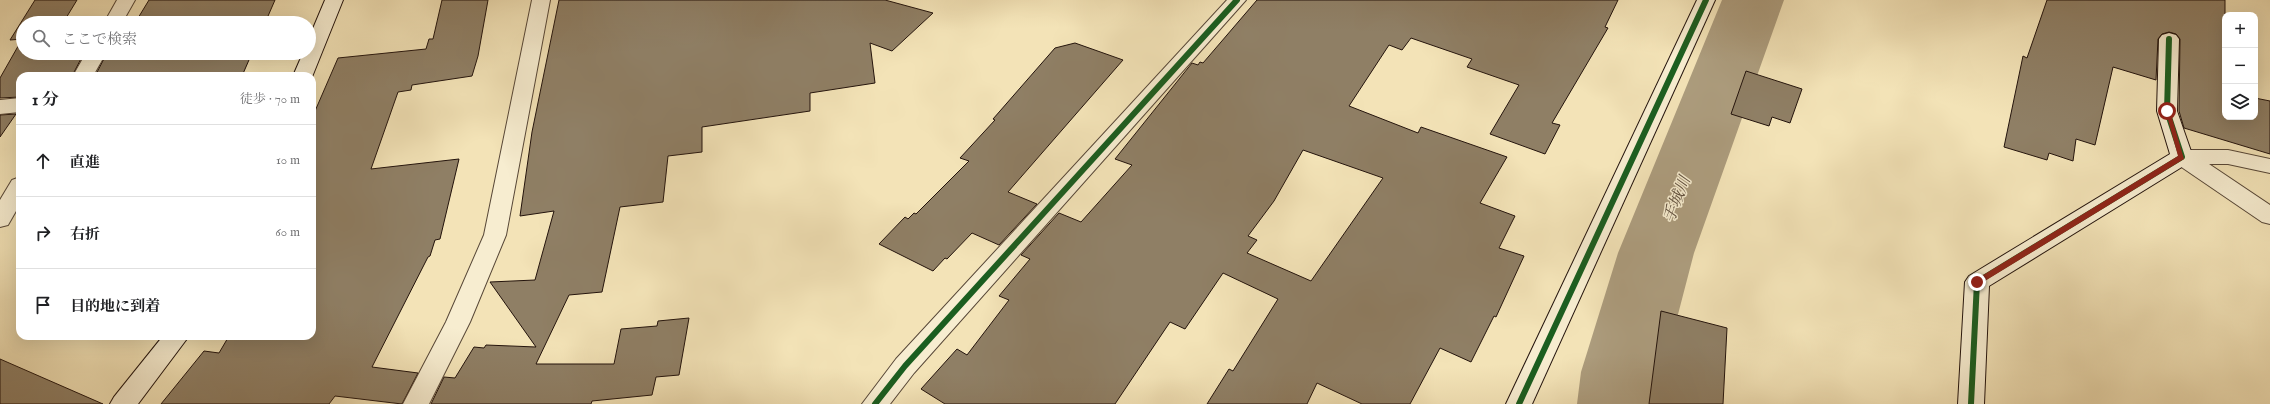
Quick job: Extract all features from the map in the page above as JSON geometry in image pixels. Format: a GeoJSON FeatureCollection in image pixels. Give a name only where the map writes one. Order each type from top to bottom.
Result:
{"type":"FeatureCollection","features":[{"type":"Feature","properties":{"kind":"street"},"geometry":{"type":"LineString","coordinates":[[117,16],[126,0]]}},
{"type":"Feature","properties":{"kind":"street"},"geometry":{"type":"LineString","coordinates":[[316,44],[334,0]]}},
{"type":"Feature","properties":{"kind":"street"},"geometry":{"type":"LineString","coordinates":[[416,404],[458,322],[495,235],[541,0]]}},
{"type":"Feature","properties":{"kind":"street"},"geometry":{"type":"LineString","coordinates":[[875,404],[905,366],[1238,0]]}},
{"type":"Feature","properties":{"kind":"street"},"geometry":{"type":"LineString","coordinates":[[1520,404],[1706,0]]}},
{"type":"Feature","properties":{"kind":"street"},"geometry":{"type":"LineString","coordinates":[[2169,39],[2167,111],[2182,157],[2270,216]]}},
{"type":"Feature","properties":{"kind":"street"},"geometry":{"type":"LineString","coordinates":[[85,72],[92,60]]}},
{"type":"Feature","properties":{"kind":"street"},"geometry":{"type":"LineString","coordinates":[[305,72],[310,60]]}},
{"type":"Feature","properties":{"kind":"street"},"geometry":{"type":"LineString","coordinates":[[0,107],[16,105]]}},
{"type":"Feature","properties":{"kind":"street"},"geometry":{"type":"LineString","coordinates":[[1971,404],[1977,282],[2182,157],[2228,157],[2270,166]]}},
{"type":"Feature","properties":{"kind":"street"},"geometry":{"type":"LineString","coordinates":[[0,219],[16,192]]}},
{"type":"Feature","properties":{"kind":"street"},"geometry":{"type":"LineString","coordinates":[[123,404],[174,340]]}},
{"type":"Feature","properties":{"kind":"building"},"geometry":{"type":"Polygon","coordinates":[[[35,0],[77,0],[67,16],[25,16],[35,0]]]}},
{"type":"Feature","properties":{"kind":"building"},"geometry":{"type":"Polygon","coordinates":[[[149,0],[275,0],[268,16],[139,16],[149,0]]]}},
{"type":"Feature","properties":{"kind":"building"},"geometry":{"type":"Polygon","coordinates":[[[442,0],[488,0],[478,56],[472,76],[412,85],[411,90],[398,92],[371,169],[459,159],[440,239],[435,240],[430,256],[428,257],[372,367],[418,373],[402,404],[335,396],[329,404],[161,404],[204,351],[219,353],[227,340],[316,340],[316,109],[338,58],[426,49],[429,39],[433,39],[442,0]]]}},
{"type":"Feature","properties":{"kind":"building"},"geometry":{"type":"Polygon","coordinates":[[[559,0],[885,0],[933,13],[892,51],[870,43],[875,83],[810,93],[810,111],[702,127],[702,152],[668,156],[663,202],[620,207],[602,292],[569,295],[536,364],[614,364],[621,329],[657,326],[658,321],[689,318],[679,375],[656,377],[652,395],[592,401],[591,404],[431,404],[444,377],[455,378],[474,347],[484,348],[486,345],[536,347],[490,282],[535,280],[554,211],[520,216],[532,132],[559,0]]]}},
{"type":"Feature","properties":{"kind":"building"},"geometry":{"type":"Polygon","coordinates":[[[1257,0],[1618,0],[1605,27],[1608,28],[1552,123],[1560,125],[1545,154],[1490,134],[1519,85],[1467,67],[1472,59],[1411,38],[1402,50],[1389,45],[1349,106],[1418,133],[1421,127],[1507,157],[1480,203],[1515,216],[1499,248],[1524,256],[1496,317],[1494,316],[1471,362],[1440,348],[1410,404],[1362,404],[1317,383],[1307,404],[1207,404],[1229,369],[1233,371],[1278,299],[1223,273],[1185,329],[1170,322],[1115,404],[945,404],[921,389],[957,349],[967,355],[1009,300],[999,296],[1030,259],[1021,255],[1059,213],[1081,222],[1132,165],[1115,159],[1192,63],[1198,65],[1200,62],[1203,63],[1257,0]],[[1303,150],[1274,201],[1248,236],[1257,240],[1247,253],[1311,281],[1383,178],[1303,150]]]}},
{"type":"Feature","properties":{"kind":"building"},"geometry":{"type":"Polygon","coordinates":[[[2047,0],[2225,0],[2225,12],[2222,12],[2222,120],[2258,120],[2258,99],[2270,101],[2270,154],[2184,128],[2179,111],[2180,39],[2176,34],[2169,32],[2162,34],[2158,39],[2156,80],[2113,67],[2095,145],[2076,139],[2073,161],[2049,153],[2047,160],[2004,147],[2023,56],[2027,58],[2047,0]]]}},
{"type":"Feature","properties":{"kind":"building"},"geometry":{"type":"Polygon","coordinates":[[[16,30],[16,40],[10,40],[16,30]]]}},
{"type":"Feature","properties":{"kind":"building"},"geometry":{"type":"Polygon","coordinates":[[[1075,43],[1123,60],[1008,192],[1037,204],[999,245],[972,233],[933,271],[879,244],[905,217],[908,219],[914,213],[916,214],[969,161],[960,158],[995,120],[993,119],[1055,48],[1075,43]]]}},
{"type":"Feature","properties":{"kind":"building"},"geometry":{"type":"Polygon","coordinates":[[[16,50],[16,60],[80,60],[74,72],[16,72],[16,97],[0,98],[0,78],[16,50]]]}},
{"type":"Feature","properties":{"kind":"building"},"geometry":{"type":"Polygon","coordinates":[[[103,60],[249,60],[244,72],[97,72],[103,60]]]}},
{"type":"Feature","properties":{"kind":"building"},"geometry":{"type":"Polygon","coordinates":[[[1746,71],[1802,89],[1790,123],[1772,117],[1769,126],[1731,114],[1746,71]]]}},
{"type":"Feature","properties":{"kind":"building"},"geometry":{"type":"Polygon","coordinates":[[[16,114],[0,137],[0,115],[16,114]]]}},
{"type":"Feature","properties":{"kind":"building"},"geometry":{"type":"Polygon","coordinates":[[[1661,311],[1727,328],[1723,404],[1649,404],[1661,311]]]}},
{"type":"Feature","properties":{"kind":"building"},"geometry":{"type":"Polygon","coordinates":[[[0,359],[103,404],[0,404],[0,359]]]}},
{"type":"Feature","properties":{"kind":"waterway","name":"手城川"},"geometry":{"type":"LineString","coordinates":[[1619,404],[1622,372],[1656,253],[1753,0]]}},
{"type":"Feature","properties":{"kind":"cycle path"},"geometry":{"type":"LineString","coordinates":[[875,404],[905,366],[1237,0]]}},
{"type":"Feature","properties":{"kind":"cycle path"},"geometry":{"type":"LineString","coordinates":[[1519,404],[1706,0]]}},
{"type":"Feature","properties":{"kind":"cycle path"},"geometry":{"type":"LineString","coordinates":[[1971,404],[1977,282],[2182,157],[2167,111],[2169,39]]}},
{"type":"Feature","properties":{"kind":"route"},"geometry":{"type":"LineString","coordinates":[[1977,282],[2182,157],[2167,111]]}}]}
